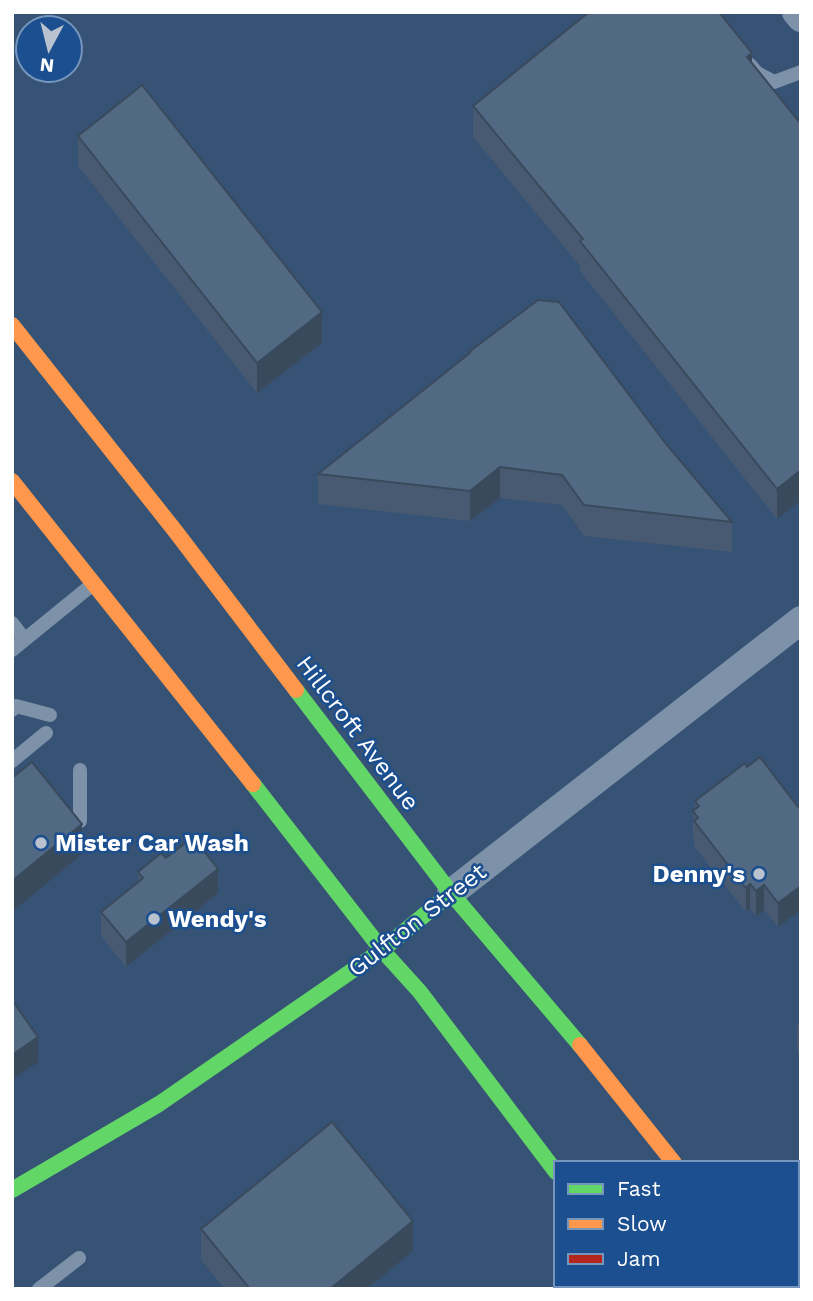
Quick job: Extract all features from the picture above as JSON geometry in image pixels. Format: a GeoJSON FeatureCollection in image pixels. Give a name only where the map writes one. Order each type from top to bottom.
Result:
{"type":"FeatureCollection","features":[{"type":"Feature","properties":{"kind":"main road","name":"Hillcroft Avenue"},"geometry":{"type":"LineString","coordinates":[[12,326],[176,532],[452,893],[672,1161]]}},
{"type":"Feature","properties":{"kind":"main road"},"geometry":{"type":"LineString","coordinates":[[15,490],[94,583],[382,950],[419,992],[554,1169]]}},
{"type":"Feature","properties":{"kind":"main road","name":"Gulfton Street"},"geometry":{"type":"LineString","coordinates":[[12,1191],[159,1104],[382,950],[452,893]]}},
{"type":"Feature","properties":{"kind":"street"},"geometry":{"type":"LineString","coordinates":[[796,12],[801,18]]}},
{"type":"Feature","properties":{"kind":"street","name":"Gulfton Street"},"geometry":{"type":"LineString","coordinates":[[452,893],[801,620]]}},
{"type":"Feature","properties":{"kind":"lane"},"geometry":{"type":"LineString","coordinates":[[740,53],[757,73],[774,82],[801,72]]}},
{"type":"Feature","properties":{"kind":"lane"},"geometry":{"type":"LineString","coordinates":[[12,650],[94,583]]}},
{"type":"Feature","properties":{"kind":"lane"},"geometry":{"type":"LineString","coordinates":[[12,623],[24,639]]}},
{"type":"Feature","properties":{"kind":"lane"},"geometry":{"type":"LineString","coordinates":[[12,709],[16,706],[50,715]]}},
{"type":"Feature","properties":{"kind":"lane"},"geometry":{"type":"LineString","coordinates":[[12,761],[46,733]]}},
{"type":"Feature","properties":{"kind":"lane"},"geometry":{"type":"LineString","coordinates":[[80,770],[80,821]]}},
{"type":"Feature","properties":{"kind":"lane"},"geometry":{"type":"LineString","coordinates":[[39,1289],[79,1258]]}},
{"type":"Feature","properties":{"kind":"building"},"geometry":{"type":"Polygon","coordinates":[[[589,12],[719,12],[752,53],[747,57],[801,124],[801,470],[777,489],[580,241],[583,239],[473,106],[589,12]]]}},
{"type":"Feature","properties":{"kind":"building"},"geometry":{"type":"Polygon","coordinates":[[[142,85],[322,312],[257,363],[78,136],[142,85]]]}},
{"type":"Feature","properties":{"kind":"building"},"geometry":{"type":"Polygon","coordinates":[[[538,300],[559,302],[666,444],[732,522],[584,505],[562,475],[500,467],[470,491],[318,474],[538,300]]]}},
{"type":"Feature","properties":{"kind":"building","name":"Denny's"},"geometry":{"type":"Polygon","coordinates":[[[760,757],[798,807],[801,805],[801,886],[778,903],[764,885],[756,891],[750,884],[746,888],[694,821],[698,818],[693,811],[699,806],[695,801],[745,763],[747,767],[760,757]]]}},
{"type":"Feature","properties":{"kind":"building"},"geometry":{"type":"Polygon","coordinates":[[[32,762],[82,824],[12,881],[12,778],[32,762]]]}},
{"type":"Feature","properties":{"kind":"building"},"geometry":{"type":"Polygon","coordinates":[[[193,837],[218,869],[126,942],[101,912],[143,878],[138,872],[161,853],[166,858],[193,837]]]}},
{"type":"Feature","properties":{"kind":"building"},"geometry":{"type":"Polygon","coordinates":[[[12,1000],[38,1037],[12,1055],[12,1000]]]}},
{"type":"Feature","properties":{"kind":"building"},"geometry":{"type":"Polygon","coordinates":[[[332,1122],[413,1221],[330,1289],[250,1289],[201,1229],[332,1122]]]}},
{"type":"Feature","properties":{"kind":"traffic: fast"},"geometry":{"type":"LineString","coordinates":[[296,690],[451,893],[580,1045]]}},
{"type":"Feature","properties":{"kind":"traffic: fast"},"geometry":{"type":"LineString","coordinates":[[253,784],[382,950],[420,992],[554,1169]]}},
{"type":"Feature","properties":{"kind":"traffic: fast"},"geometry":{"type":"LineString","coordinates":[[12,1190],[159,1104],[382,950],[451,893]]}},
{"type":"Feature","properties":{"kind":"traffic: slow"},"geometry":{"type":"LineString","coordinates":[[12,325],[176,532],[296,690]]}},
{"type":"Feature","properties":{"kind":"traffic: slow"},"geometry":{"type":"LineString","coordinates":[[12,481],[253,784]]}},
{"type":"Feature","properties":{"kind":"traffic: slow"},"geometry":{"type":"LineString","coordinates":[[580,1045],[672,1161]]}},
{"type":"Feature","properties":{"kind":"place","name":"Mister Car Wash"},"geometry":{"type":"Point","coordinates":[41,843]}},
{"type":"Feature","properties":{"kind":"place","name":"Denny's"},"geometry":{"type":"Point","coordinates":[759,874]}},
{"type":"Feature","properties":{"kind":"place","name":"Wendy's"},"geometry":{"type":"Point","coordinates":[154,919]}}]}
